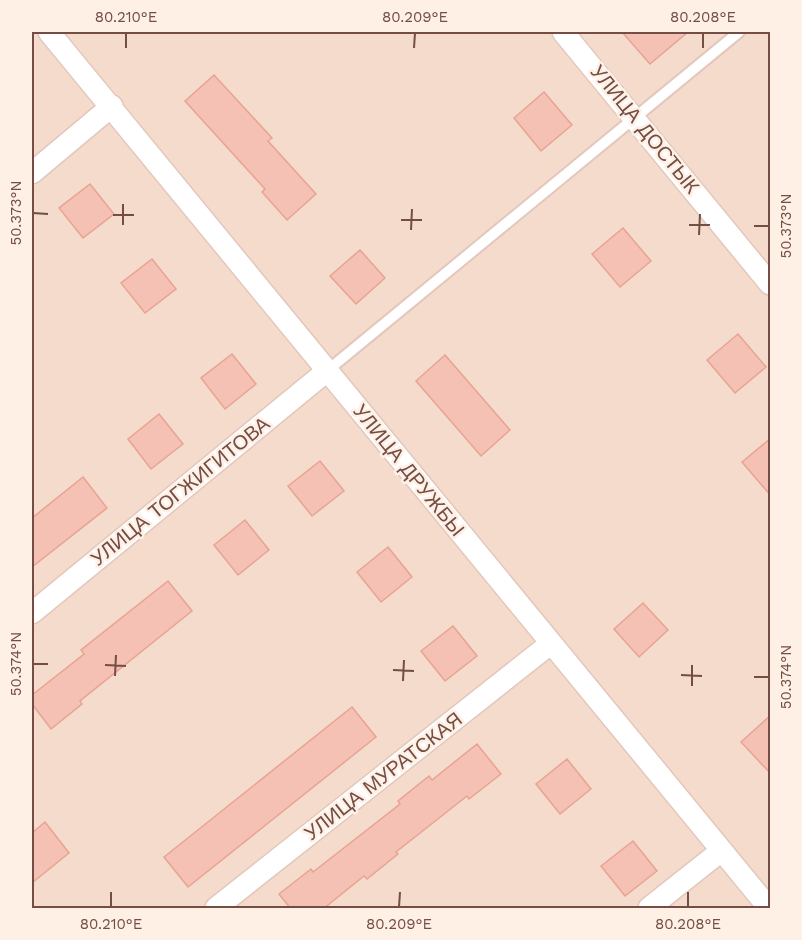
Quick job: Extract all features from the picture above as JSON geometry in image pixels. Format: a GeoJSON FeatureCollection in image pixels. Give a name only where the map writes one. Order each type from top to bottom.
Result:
{"type":"FeatureCollection","features":[{"type":"Feature","properties":{"kind":"street","name":"УЛИЦА ДРУЖБЫ"},"geometry":{"type":"LineString","coordinates":[[49,32],[769,909]]}},
{"type":"Feature","properties":{"kind":"street","name":"УЛИЦА ДОСТЫК"},"geometry":{"type":"LineString","coordinates":[[563,32],[771,284]]}},
{"type":"Feature","properties":{"kind":"street"},"geometry":{"type":"LineString","coordinates":[[32,173],[112,106]]}},
{"type":"Feature","properties":{"kind":"street","name":"УЛИЦА ТОГЖИГИТОВА"},"geometry":{"type":"LineString","coordinates":[[32,613],[328,370]]}},
{"type":"Feature","properties":{"kind":"street","name":"УЛИЦА МУРАТСКАЯ"},"geometry":{"type":"LineString","coordinates":[[216,909],[550,644]]}},
{"type":"Feature","properties":{"kind":"street"},"geometry":{"type":"LineString","coordinates":[[649,909],[721,851]]}},
{"type":"Feature","properties":{"kind":"lane"},"geometry":{"type":"LineString","coordinates":[[328,370],[739,32]]}},
{"type":"Feature","properties":{"kind":"shaded area"},"geometry":{"type":"Polygon","coordinates":[[[32,32],[770,32],[770,908],[32,908],[32,32]]]}},
{"type":"Feature","properties":{"kind":"building"},"geometry":{"type":"Polygon","coordinates":[[[622,32],[688,32],[650,64],[622,32]]]}},
{"type":"Feature","properties":{"kind":"building"},"geometry":{"type":"Polygon","coordinates":[[[214,75],[272,138],[268,141],[316,194],[287,220],[262,192],[265,189],[185,101],[214,75]]]}},
{"type":"Feature","properties":{"kind":"building"},"geometry":{"type":"Polygon","coordinates":[[[544,92],[572,125],[541,151],[514,118],[544,92]]]}},
{"type":"Feature","properties":{"kind":"building"},"geometry":{"type":"Polygon","coordinates":[[[90,184],[114,214],[83,238],[59,208],[90,184]]]}},
{"type":"Feature","properties":{"kind":"building"},"geometry":{"type":"Polygon","coordinates":[[[623,228],[651,261],[620,287],[592,254],[623,228]]]}},
{"type":"Feature","properties":{"kind":"building"},"geometry":{"type":"Polygon","coordinates":[[[360,250],[385,278],[356,304],[330,276],[360,250]]]}},
{"type":"Feature","properties":{"kind":"building"},"geometry":{"type":"Polygon","coordinates":[[[152,259],[176,289],[145,313],[121,283],[152,259]]]}},
{"type":"Feature","properties":{"kind":"building"},"geometry":{"type":"Polygon","coordinates":[[[738,334],[766,367],[735,393],[707,360],[738,334]]]}},
{"type":"Feature","properties":{"kind":"building"},"geometry":{"type":"Polygon","coordinates":[[[232,354],[256,384],[225,409],[201,378],[232,354]]]}},
{"type":"Feature","properties":{"kind":"building"},"geometry":{"type":"Polygon","coordinates":[[[445,355],[510,430],[481,456],[416,381],[445,355]]]}},
{"type":"Feature","properties":{"kind":"building"},"geometry":{"type":"Polygon","coordinates":[[[159,414],[183,444],[151,469],[128,439],[159,414]]]}},
{"type":"Feature","properties":{"kind":"building"},"geometry":{"type":"Polygon","coordinates":[[[771,438],[771,496],[742,462],[771,438]]]}},
{"type":"Feature","properties":{"kind":"building"},"geometry":{"type":"Polygon","coordinates":[[[320,461],[344,491],[312,516],[288,486],[320,461]]]}},
{"type":"Feature","properties":{"kind":"building"},"geometry":{"type":"Polygon","coordinates":[[[83,477],[107,508],[32,567],[32,518],[83,477]]]}},
{"type":"Feature","properties":{"kind":"building"},"geometry":{"type":"Polygon","coordinates":[[[245,520],[269,550],[238,575],[214,545],[245,520]]]}},
{"type":"Feature","properties":{"kind":"building"},"geometry":{"type":"Polygon","coordinates":[[[388,547],[412,577],[381,602],[357,572],[388,547]]]}},
{"type":"Feature","properties":{"kind":"building"},"geometry":{"type":"Polygon","coordinates":[[[168,581],[192,611],[80,701],[82,704],[51,729],[32,704],[32,695],[84,654],[81,650],[168,581]]]}},
{"type":"Feature","properties":{"kind":"building"},"geometry":{"type":"Polygon","coordinates":[[[643,603],[668,630],[639,657],[614,629],[643,603]]]}},
{"type":"Feature","properties":{"kind":"building"},"geometry":{"type":"Polygon","coordinates":[[[453,626],[477,656],[445,681],[421,651],[453,626]]]}},
{"type":"Feature","properties":{"kind":"building"},"geometry":{"type":"Polygon","coordinates":[[[352,707],[376,737],[188,887],[164,857],[352,707]]]}},
{"type":"Feature","properties":{"kind":"building"},"geometry":{"type":"Polygon","coordinates":[[[771,715],[771,774],[741,742],[771,715]]]}},
{"type":"Feature","properties":{"kind":"building"},"geometry":{"type":"Polygon","coordinates":[[[477,744],[501,774],[469,799],[467,796],[396,852],[398,854],[367,879],[364,876],[323,909],[291,909],[279,894],[311,869],[313,872],[400,804],[398,801],[429,776],[432,780],[477,744]]]}},
{"type":"Feature","properties":{"kind":"building"},"geometry":{"type":"Polygon","coordinates":[[[567,759],[591,789],[560,814],[536,784],[567,759]]]}},
{"type":"Feature","properties":{"kind":"building"},"geometry":{"type":"Polygon","coordinates":[[[45,822],[69,853],[32,883],[32,833],[45,822]]]}},
{"type":"Feature","properties":{"kind":"building"},"geometry":{"type":"Polygon","coordinates":[[[633,841],[657,871],[625,896],[601,866],[633,841]]]}}]}
